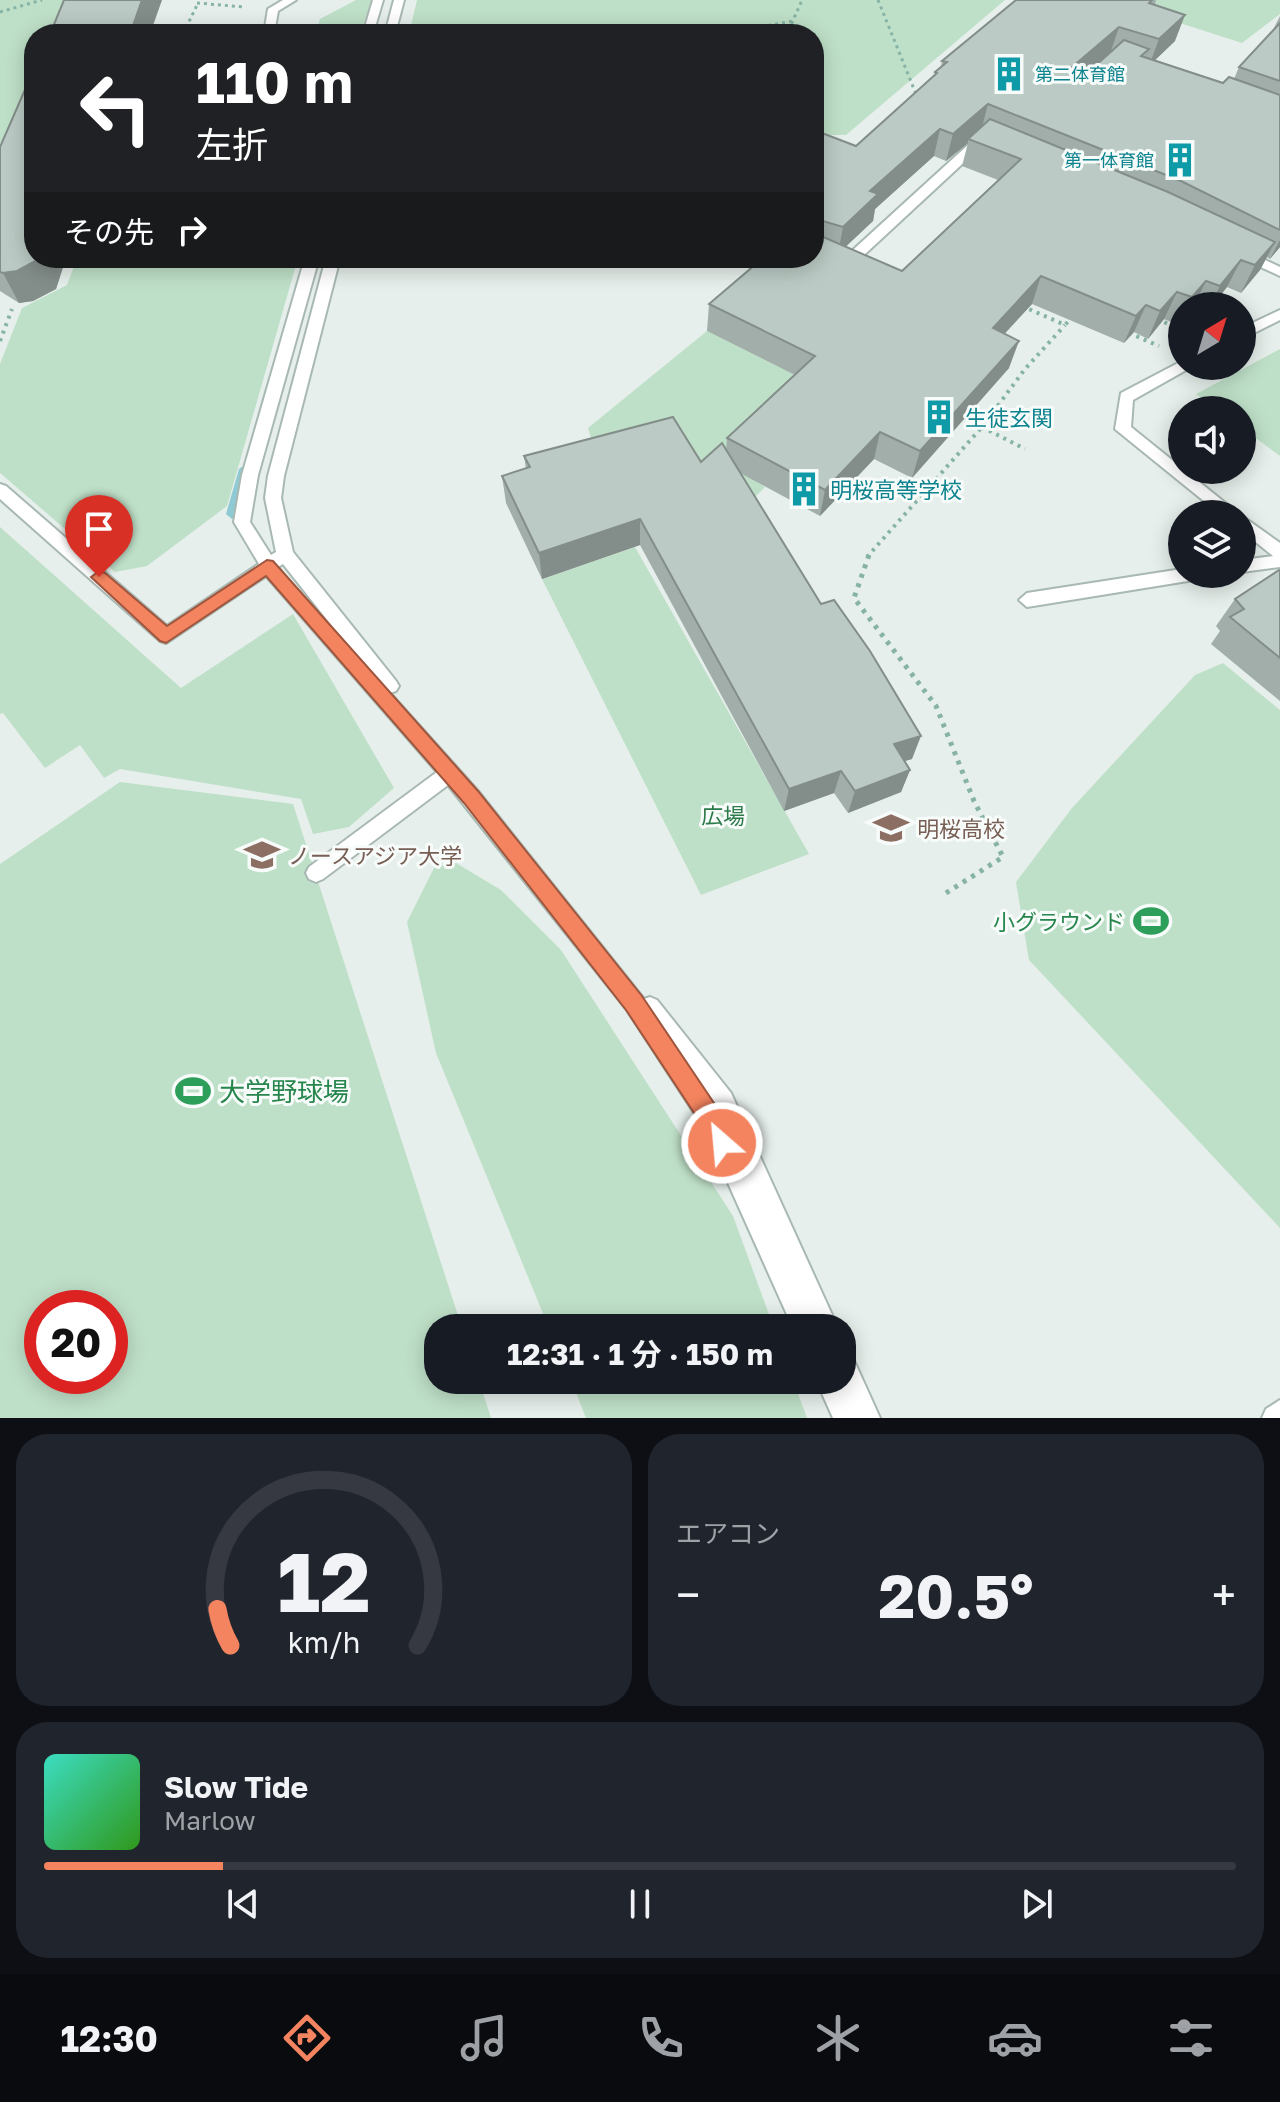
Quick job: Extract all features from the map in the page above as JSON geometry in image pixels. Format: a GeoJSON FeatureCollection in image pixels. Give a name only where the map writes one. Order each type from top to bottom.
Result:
{"type":"FeatureCollection","features":[{"type":"Feature","properties":{"kind":"lane"},"geometry":{"type":"LineString","coordinates":[[271,24],[273,9],[291,0]]}},
{"type":"Feature","properties":{"kind":"lane"},"geometry":{"type":"LineString","coordinates":[[371,24],[378,0]]}},
{"type":"Feature","properties":{"kind":"lane"},"geometry":{"type":"LineString","coordinates":[[393,24],[399,0]]}},
{"type":"Feature","properties":{"kind":"lane"},"geometry":{"type":"LineString","coordinates":[[824,256],[845,265],[980,138],[993,144]]}},
{"type":"Feature","properties":{"kind":"lane"},"geometry":{"type":"LineString","coordinates":[[1228,246],[1280,272]]}},
{"type":"Feature","properties":{"kind":"lane"},"geometry":{"type":"LineString","coordinates":[[309,268],[253,461],[242,522],[267,566],[450,773],[634,1003],[710,1117],[799,1314]]}},
{"type":"Feature","properties":{"kind":"lane"},"geometry":{"type":"LineString","coordinates":[[330,268],[274,487],[273,498],[285,554],[350,638],[539,865],[723,1101],[820,1314]]}},
{"type":"Feature","properties":{"kind":"lane"},"geometry":{"type":"LineString","coordinates":[[1256,327],[1280,314]]}},
{"type":"Feature","properties":{"kind":"lane"},"geometry":{"type":"LineString","coordinates":[[1168,374],[1126,397],[1123,429],[1213,500]]}},
{"type":"Feature","properties":{"kind":"lane"},"geometry":{"type":"LineString","coordinates":[[0,490],[166,636],[285,554]]}},
{"type":"Feature","properties":{"kind":"lane"},"geometry":{"type":"LineString","coordinates":[[1256,533],[1280,552]]}},
{"type":"Feature","properties":{"kind":"lane"},"geometry":{"type":"LineString","coordinates":[[1256,564],[1280,561]]}},
{"type":"Feature","properties":{"kind":"lane"},"geometry":{"type":"LineString","coordinates":[[1027,600],[1168,578]]}},
{"type":"Feature","properties":{"kind":"lane"},"geometry":{"type":"LineString","coordinates":[[316,873],[450,773]]}},
{"type":"Feature","properties":{"kind":"lane"},"geometry":{"type":"LineString","coordinates":[[835,1394],[846,1418]]}},
{"type":"Feature","properties":{"kind":"lane"},"geometry":{"type":"LineString","coordinates":[[856,1394],[867,1418]]}},
{"type":"Feature","properties":{"kind":"lane"},"geometry":{"type":"LineString","coordinates":[[1275,1418],[1280,1413]]}},
{"type":"Feature","properties":{"kind":"path"},"geometry":{"type":"LineString","coordinates":[[0,12],[42,0]]}},
{"type":"Feature","properties":{"kind":"path"},"geometry":{"type":"LineString","coordinates":[[188,24],[197,3],[202,0]]}},
{"type":"Feature","properties":{"kind":"path"},"geometry":{"type":"LineString","coordinates":[[790,24],[802,0]]}},
{"type":"Feature","properties":{"kind":"path"},"geometry":{"type":"LineString","coordinates":[[878,0],[917,98],[930,106]]}},
{"type":"Feature","properties":{"kind":"path"},"geometry":{"type":"LineString","coordinates":[[197,3],[273,9]]}},
{"type":"Feature","properties":{"kind":"path"},"geometry":{"type":"LineString","coordinates":[[776,24],[793,21]]}},
{"type":"Feature","properties":{"kind":"path"},"geometry":{"type":"LineString","coordinates":[[1014,303],[1065,325]]}},
{"type":"Feature","properties":{"kind":"path"},"geometry":{"type":"LineString","coordinates":[[0,341],[12,309]]}},
{"type":"Feature","properties":{"kind":"path"},"geometry":{"type":"LineString","coordinates":[[946,893],[1003,857],[974,801],[936,706],[854,598],[865,560],[982,427],[1025,369],[1078,310]]}},
{"type":"Feature","properties":{"kind":"path"},"geometry":{"type":"LineString","coordinates":[[1153,317],[1168,324]]}},
{"type":"Feature","properties":{"kind":"path"},"geometry":{"type":"LineString","coordinates":[[1119,328],[1159,346]]}},
{"type":"Feature","properties":{"kind":"path"},"geometry":{"type":"LineString","coordinates":[[982,427],[1025,449]]}},
{"type":"Feature","properties":{"kind":"green space"},"geometry":{"type":"Polygon","coordinates":[[[0,0],[85,0],[78,24],[24,24],[24,132],[0,143],[0,0]]]}},
{"type":"Feature","properties":{"kind":"green space"},"geometry":{"type":"Polygon","coordinates":[[[356,0],[372,0],[364,24],[319,24],[320,19],[356,0]]]}},
{"type":"Feature","properties":{"kind":"green space"},"geometry":{"type":"Polygon","coordinates":[[[417,0],[1005,0],[846,135],[824,135],[824,24],[411,24],[417,0]]]}},
{"type":"Feature","properties":{"kind":"green space"},"geometry":{"type":"Polygon","coordinates":[[[1108,0],[1280,0],[1280,14],[1242,43],[1108,0]]]}},
{"type":"Feature","properties":{"kind":"green space"},"geometry":{"type":"Polygon","coordinates":[[[73,268],[295,268],[227,506],[147,566],[115,572],[0,473],[0,364],[22,308],[67,285],[73,268]]]}},
{"type":"Feature","properties":{"kind":"green space"},"geometry":{"type":"Polygon","coordinates":[[[881,314],[724,466],[735,482],[743,474],[765,487],[751,501],[599,464],[588,428],[707,331],[777,366],[881,314]]]}},
{"type":"Feature","properties":{"kind":"green space"},"geometry":{"type":"Polygon","coordinates":[[[1280,349],[1280,456],[1256,438],[1256,396],[1196,394],[1222,380],[1256,380],[1256,362],[1280,349]]]}},
{"type":"Feature","properties":{"kind":"green space"},"geometry":{"type":"Polygon","coordinates":[[[0,527],[181,688],[293,614],[394,788],[349,827],[313,834],[301,799],[120,769],[104,778],[80,745],[45,768],[3,713],[0,714],[0,527]]]}},
{"type":"Feature","properties":{"kind":"green space","name":"広場"},"geometry":{"type":"Polygon","coordinates":[[[635,547],[809,854],[701,895],[542,579],[635,547]]]}},
{"type":"Feature","properties":{"kind":"green space","name":"小グラウンド"},"geometry":{"type":"Polygon","coordinates":[[[1223,663],[1280,710],[1280,1228],[1029,960],[1016,882],[1072,808],[1195,675],[1223,663]]]}},
{"type":"Feature","properties":{"kind":"green space","name":"大学野球場"},"geometry":{"type":"Polygon","coordinates":[[[120,782],[293,804],[457,1314],[424,1314],[424,1394],[483,1394],[491,1418],[0,1418],[0,864],[120,782]]]}},
{"type":"Feature","properties":{"kind":"green space"},"geometry":{"type":"Polygon","coordinates":[[[441,854],[501,890],[561,950],[733,1216],[769,1314],[543,1314],[436,1053],[407,922],[441,854]]]}},
{"type":"Feature","properties":{"kind":"green space"},"geometry":{"type":"Polygon","coordinates":[[[577,1394],[798,1394],[807,1418],[586,1418],[577,1394]]]}},
{"type":"Feature","properties":{"kind":"building"},"geometry":{"type":"Polygon","coordinates":[[[64,0],[142,0],[134,24],[54,24],[64,0]]]}},
{"type":"Feature","properties":{"kind":"building"},"geometry":{"type":"Polygon","coordinates":[[[1016,0],[1152,0],[1149,3],[1185,15],[1159,39],[1119,27],[1071,68],[1071,76],[1084,76],[1124,40],[1149,49],[1141,56],[1223,83],[1229,77],[1280,95],[1280,230],[1181,181],[988,104],[953,134],[940,129],[870,191],[878,194],[843,227],[824,221],[824,134],[856,146],[947,62],[942,61],[1016,0]]]}},
{"type":"Feature","properties":{"kind":"building"},"geometry":{"type":"Polygon","coordinates":[[[1280,23],[1280,81],[1239,67],[1280,23]]]}},
{"type":"Feature","properties":{"kind":"building"},"geometry":{"type":"Polygon","coordinates":[[[24,92],[24,267],[3,273],[0,272],[0,147],[24,92]]]}},
{"type":"Feature","properties":{"kind":"building"},"geometry":{"type":"Polygon","coordinates":[[[990,119],[1168,192],[1275,242],[1255,265],[1241,260],[1220,286],[1206,281],[1196,292],[1168,292],[1168,302],[1160,311],[1146,305],[1136,316],[1041,276],[993,328],[1019,341],[920,451],[880,432],[825,490],[727,438],[815,356],[709,304],[751,268],[824,268],[824,237],[902,271],[1021,159],[968,139],[990,119]]]}},
{"type":"Feature","properties":{"kind":"building"},"geometry":{"type":"Polygon","coordinates":[[[673,417],[701,462],[722,443],[821,604],[834,600],[870,651],[921,736],[894,744],[910,770],[855,791],[841,771],[789,789],[640,519],[539,553],[502,476],[530,467],[524,456],[673,417]]]}},
{"type":"Feature","properties":{"kind":"building"},"geometry":{"type":"Polygon","coordinates":[[[1280,571],[1280,658],[1230,617],[1244,609],[1235,599],[1280,571]]]}},
{"type":"Feature","properties":{"kind":"waterway"},"geometry":{"type":"LineString","coordinates":[[232,514],[245,469]]}},
{"type":"Feature","properties":{"kind":"place","name":"第二体育館"},"geometry":{"type":"Point","coordinates":[1009,74]}},
{"type":"Feature","properties":{"kind":"place","name":"第一体育館"},"geometry":{"type":"Point","coordinates":[1180,160]}},
{"type":"Feature","properties":{"kind":"place","name":"生徒玄関"},"geometry":{"type":"Point","coordinates":[939,417]}},
{"type":"Feature","properties":{"kind":"place","name":"明桜高等学校"},"geometry":{"type":"Point","coordinates":[804,489]}},
{"type":"Feature","properties":{"kind":"place","name":"明桜高校"},"geometry":{"type":"Point","coordinates":[891,828]}},
{"type":"Feature","properties":{"kind":"place","name":"ノースアジア大学"},"geometry":{"type":"Point","coordinates":[262,855]}},
{"type":"Feature","properties":{"kind":"place","name":"小グラウンド"},"geometry":{"type":"Point","coordinates":[1151,921]}},
{"type":"Feature","properties":{"kind":"place","name":"大学野球場"},"geometry":{"type":"Point","coordinates":[193,1091]}},
{"type":"Feature","properties":{"kind":"route"},"geometry":{"type":"LineString","coordinates":[[99,577],[166,636],[267,566],[471,797],[634,1003],[710,1117],[722,1143]]}}]}
